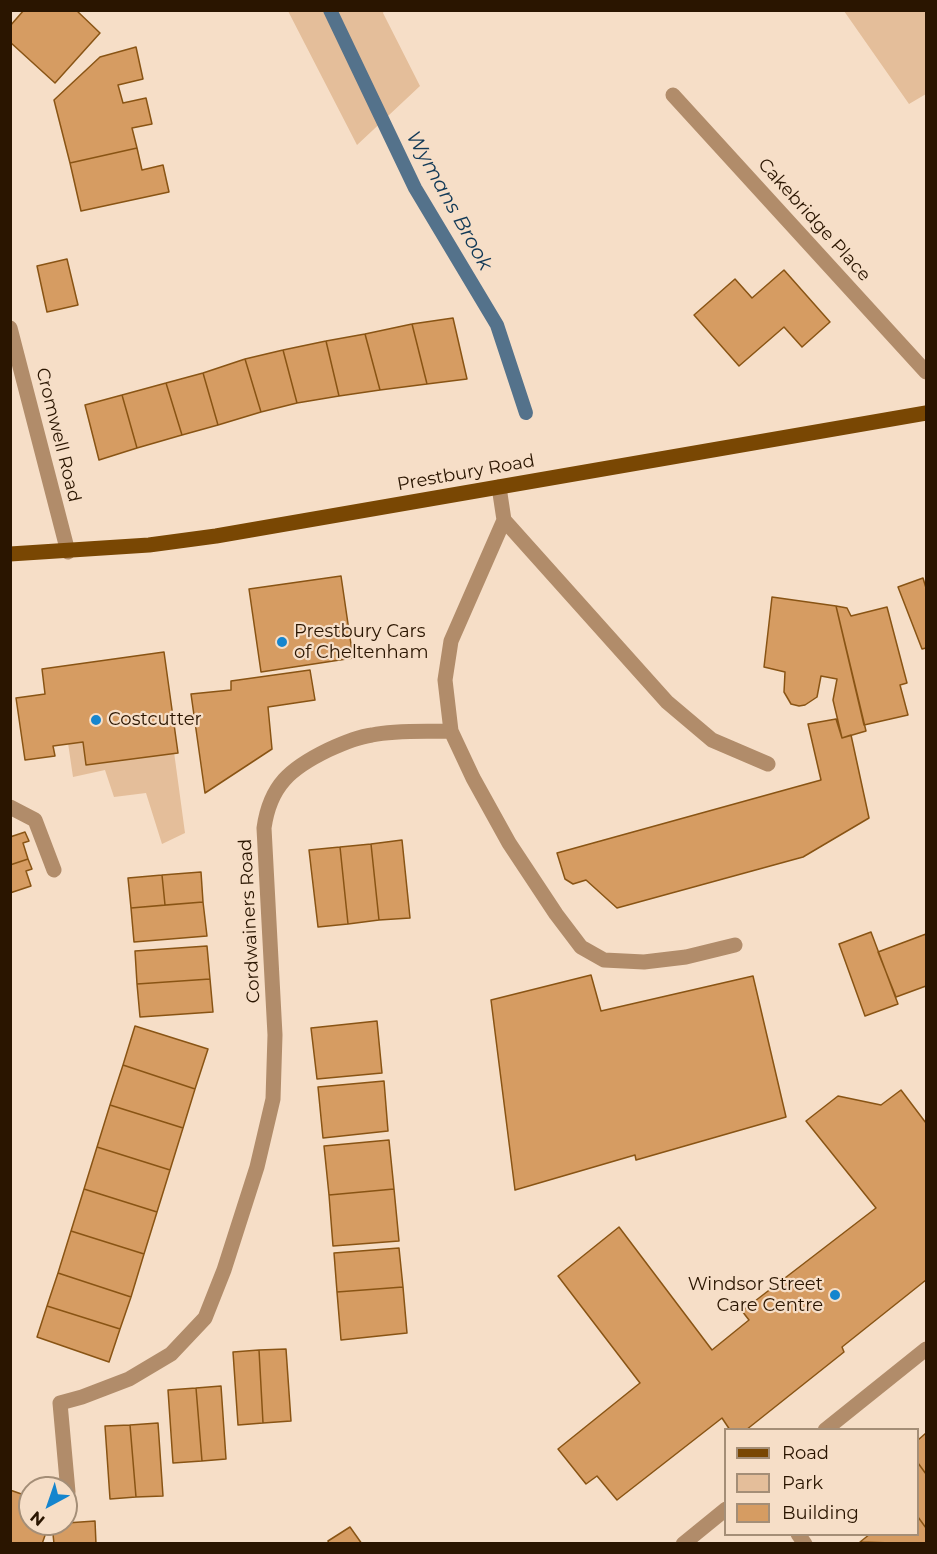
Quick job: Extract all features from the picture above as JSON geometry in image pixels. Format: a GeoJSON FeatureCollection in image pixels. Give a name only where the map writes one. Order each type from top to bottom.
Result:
{"type":"FeatureCollection","features":[{"type":"Feature","properties":{"kind":"main road","name":"Prestbury Road"},"geometry":{"type":"LineString","coordinates":[[10,554],[149,545],[216,536],[925,416]]}},
{"type":"Feature","properties":{"kind":"street","name":"Cakebridge Place"},"geometry":{"type":"LineString","coordinates":[[673,95],[927,372]]}},
{"type":"Feature","properties":{"kind":"street","name":"Cromwell Road"},"geometry":{"type":"LineString","coordinates":[[10,327],[68,552]]}},
{"type":"Feature","properties":{"kind":"street"},"geometry":{"type":"LineString","coordinates":[[499,487],[504,520],[451,641],[446,680],[451,731],[473,778],[509,843],[581,947],[604,960],[644,962],[686,957],[735,945]]}},
{"type":"Feature","properties":{"kind":"street"},"geometry":{"type":"LineString","coordinates":[[504,520],[667,702],[712,740],[768,764]]}},
{"type":"Feature","properties":{"kind":"street","name":"Cordwainers Road"},"geometry":{"type":"LineString","coordinates":[[67,1476],[60,1403],[82,1397],[129,1378],[171,1354],[205,1318],[224,1270],[257,1167],[273,1099],[275,1035],[264,828],[273,795],[295,768],[340,744],[372,735],[451,731]]}},
{"type":"Feature","properties":{"kind":"street"},"geometry":{"type":"LineString","coordinates":[[10,807],[35,820],[54,870]]}},
{"type":"Feature","properties":{"kind":"street"},"geometry":{"type":"LineString","coordinates":[[828,1428],[927,1349]]}},
{"type":"Feature","properties":{"kind":"street"},"geometry":{"type":"LineString","coordinates":[[683,1544],[724,1511]]}},
{"type":"Feature","properties":{"kind":"green space"},"geometry":{"type":"Polygon","coordinates":[[[288,11],[384,11],[420,86],[357,145],[288,11]]]}},
{"type":"Feature","properties":{"kind":"green space"},"geometry":{"type":"Polygon","coordinates":[[[844,11],[926,11],[926,94],[909,104],[844,11]]]}},
{"type":"Feature","properties":{"kind":"green space"},"geometry":{"type":"Polygon","coordinates":[[[83,742],[86,765],[174,752],[185,833],[162,844],[146,793],[114,797],[105,770],[73,777],[68,743],[83,742]]]}},
{"type":"Feature","properties":{"kind":"building"},"geometry":{"type":"Polygon","coordinates":[[[24,10],[76,10],[100,33],[55,83],[10,42],[10,26],[24,10]]]}},
{"type":"Feature","properties":{"kind":"building"},"geometry":{"type":"Polygon","coordinates":[[[136,47],[143,79],[118,85],[123,103],[146,98],[152,124],[132,128],[137,148],[70,163],[54,100],[100,57],[136,47]]]}},
{"type":"Feature","properties":{"kind":"building"},"geometry":{"type":"Polygon","coordinates":[[[137,148],[142,170],[163,165],[169,192],[81,211],[70,163],[137,148]]]}},
{"type":"Feature","properties":{"kind":"building"},"geometry":{"type":"Polygon","coordinates":[[[67,259],[78,305],[47,312],[37,266],[67,259]]]}},
{"type":"Feature","properties":{"kind":"building"},"geometry":{"type":"Polygon","coordinates":[[[784,270],[830,322],[802,347],[784,327],[739,366],[694,315],[735,279],[752,298],[784,270]]]}},
{"type":"Feature","properties":{"kind":"building"},"geometry":{"type":"Polygon","coordinates":[[[453,318],[467,379],[427,384],[412,324],[453,318]]]}},
{"type":"Feature","properties":{"kind":"building"},"geometry":{"type":"Polygon","coordinates":[[[412,324],[427,384],[380,390],[365,334],[412,324]]]}},
{"type":"Feature","properties":{"kind":"building"},"geometry":{"type":"Polygon","coordinates":[[[365,334],[380,390],[339,396],[326,341],[365,334]]]}},
{"type":"Feature","properties":{"kind":"building"},"geometry":{"type":"Polygon","coordinates":[[[326,341],[339,396],[297,403],[283,350],[326,341]]]}},
{"type":"Feature","properties":{"kind":"building"},"geometry":{"type":"Polygon","coordinates":[[[283,350],[297,403],[261,412],[245,359],[283,350]]]}},
{"type":"Feature","properties":{"kind":"building"},"geometry":{"type":"Polygon","coordinates":[[[245,359],[261,412],[218,425],[203,373],[245,359]]]}},
{"type":"Feature","properties":{"kind":"building"},"geometry":{"type":"Polygon","coordinates":[[[203,373],[218,425],[182,435],[166,383],[203,373]]]}},
{"type":"Feature","properties":{"kind":"building"},"geometry":{"type":"Polygon","coordinates":[[[166,383],[182,435],[137,448],[122,395],[166,383]]]}},
{"type":"Feature","properties":{"kind":"building"},"geometry":{"type":"Polygon","coordinates":[[[122,395],[137,448],[99,460],[85,405],[122,395]]]}},
{"type":"Feature","properties":{"kind":"building"},"geometry":{"type":"Polygon","coordinates":[[[341,576],[353,658],[261,672],[249,589],[341,576]]]}},
{"type":"Feature","properties":{"kind":"building"},"geometry":{"type":"Polygon","coordinates":[[[923,578],[926,588],[926,648],[922,649],[898,587],[923,578]]]}},
{"type":"Feature","properties":{"kind":"building"},"geometry":{"type":"Polygon","coordinates":[[[772,597],[836,606],[866,731],[842,738],[833,700],[837,679],[821,676],[817,697],[799,706],[791,704],[784,692],[785,672],[764,667],[772,597]]]}},
{"type":"Feature","properties":{"kind":"building"},"geometry":{"type":"Polygon","coordinates":[[[836,606],[847,608],[851,616],[887,607],[907,683],[900,685],[908,715],[864,725],[836,606]]]}},
{"type":"Feature","properties":{"kind":"building","name":"Costcutter"},"geometry":{"type":"Polygon","coordinates":[[[164,652],[178,753],[86,765],[83,742],[53,746],[55,756],[25,760],[16,698],[45,694],[42,669],[164,652]]]}},
{"type":"Feature","properties":{"kind":"building"},"geometry":{"type":"Polygon","coordinates":[[[310,670],[315,700],[268,707],[272,749],[205,793],[191,694],[231,690],[231,681],[310,670]]]}},
{"type":"Feature","properties":{"kind":"building"},"geometry":{"type":"Polygon","coordinates":[[[836,719],[842,738],[851,735],[869,818],[803,857],[617,908],[586,880],[573,884],[565,879],[557,853],[821,780],[808,724],[836,719]]]}},
{"type":"Feature","properties":{"kind":"building"},"geometry":{"type":"Polygon","coordinates":[[[25,832],[29,841],[23,843],[28,859],[10,865],[10,837],[25,832]]]}},
{"type":"Feature","properties":{"kind":"building"},"geometry":{"type":"Polygon","coordinates":[[[402,840],[410,918],[379,920],[371,844],[402,840]]]}},
{"type":"Feature","properties":{"kind":"building"},"geometry":{"type":"Polygon","coordinates":[[[371,844],[379,920],[348,924],[340,847],[371,844]]]}},
{"type":"Feature","properties":{"kind":"building"},"geometry":{"type":"Polygon","coordinates":[[[340,847],[348,924],[318,927],[309,850],[340,847]]]}},
{"type":"Feature","properties":{"kind":"building"},"geometry":{"type":"Polygon","coordinates":[[[28,859],[32,869],[26,871],[31,886],[10,893],[10,865],[28,859]]]}},
{"type":"Feature","properties":{"kind":"building"},"geometry":{"type":"Polygon","coordinates":[[[201,872],[203,902],[165,905],[162,875],[201,872]]]}},
{"type":"Feature","properties":{"kind":"building"},"geometry":{"type":"Polygon","coordinates":[[[162,875],[165,905],[131,908],[128,878],[162,875]]]}},
{"type":"Feature","properties":{"kind":"building"},"geometry":{"type":"Polygon","coordinates":[[[203,902],[207,936],[134,942],[131,908],[203,902]]]}},
{"type":"Feature","properties":{"kind":"building"},"geometry":{"type":"Polygon","coordinates":[[[871,932],[898,1004],[865,1016],[839,944],[871,932]]]}},
{"type":"Feature","properties":{"kind":"building"},"geometry":{"type":"Polygon","coordinates":[[[926,934],[926,986],[896,997],[878,952],[926,934]]]}},
{"type":"Feature","properties":{"kind":"building"},"geometry":{"type":"Polygon","coordinates":[[[207,946],[210,979],[137,984],[135,951],[207,946]]]}},
{"type":"Feature","properties":{"kind":"building"},"geometry":{"type":"Polygon","coordinates":[[[591,975],[601,1011],[753,976],[786,1117],[636,1160],[635,1155],[515,1190],[491,1000],[591,975]]]}},
{"type":"Feature","properties":{"kind":"building"},"geometry":{"type":"Polygon","coordinates":[[[210,979],[213,1012],[140,1017],[137,984],[210,979]]]}},
{"type":"Feature","properties":{"kind":"building"},"geometry":{"type":"Polygon","coordinates":[[[377,1021],[382,1073],[317,1079],[311,1028],[377,1021]]]}},
{"type":"Feature","properties":{"kind":"building"},"geometry":{"type":"Polygon","coordinates":[[[135,1026],[208,1049],[195,1089],[123,1065],[135,1026]]]}},
{"type":"Feature","properties":{"kind":"building"},"geometry":{"type":"Polygon","coordinates":[[[123,1065],[195,1089],[183,1128],[110,1105],[123,1065]]]}},
{"type":"Feature","properties":{"kind":"building"},"geometry":{"type":"Polygon","coordinates":[[[384,1081],[388,1131],[323,1138],[318,1087],[384,1081]]]}},
{"type":"Feature","properties":{"kind":"building","name":"Windsor Street Care Centre"},"geometry":{"type":"Polygon","coordinates":[[[901,1090],[926,1123],[926,1280],[842,1347],[844,1352],[749,1428],[729,1428],[722,1418],[617,1500],[597,1476],[586,1484],[558,1449],[640,1383],[558,1276],[619,1227],[712,1350],[749,1320],[742,1311],[876,1208],[806,1121],[838,1096],[881,1105],[901,1090]]]}},
{"type":"Feature","properties":{"kind":"building"},"geometry":{"type":"Polygon","coordinates":[[[110,1105],[183,1128],[170,1170],[97,1147],[110,1105]]]}},
{"type":"Feature","properties":{"kind":"building"},"geometry":{"type":"Polygon","coordinates":[[[389,1140],[394,1189],[329,1195],[324,1146],[389,1140]]]}},
{"type":"Feature","properties":{"kind":"building"},"geometry":{"type":"Polygon","coordinates":[[[97,1147],[170,1170],[157,1212],[84,1189],[97,1147]]]}},
{"type":"Feature","properties":{"kind":"building"},"geometry":{"type":"Polygon","coordinates":[[[84,1189],[157,1212],[144,1254],[71,1231],[84,1189]]]}},
{"type":"Feature","properties":{"kind":"building"},"geometry":{"type":"Polygon","coordinates":[[[394,1189],[399,1241],[333,1246],[329,1195],[394,1189]]]}},
{"type":"Feature","properties":{"kind":"building"},"geometry":{"type":"Polygon","coordinates":[[[71,1231],[144,1254],[131,1297],[58,1273],[71,1231]]]}},
{"type":"Feature","properties":{"kind":"building"},"geometry":{"type":"Polygon","coordinates":[[[399,1248],[403,1287],[337,1292],[334,1253],[399,1248]]]}},
{"type":"Feature","properties":{"kind":"building"},"geometry":{"type":"Polygon","coordinates":[[[58,1273],[131,1297],[120,1329],[47,1306],[58,1273]]]}},
{"type":"Feature","properties":{"kind":"building"},"geometry":{"type":"Polygon","coordinates":[[[403,1287],[407,1333],[341,1340],[337,1292],[403,1287]]]}},
{"type":"Feature","properties":{"kind":"building"},"geometry":{"type":"Polygon","coordinates":[[[47,1306],[120,1329],[109,1362],[37,1337],[47,1306]]]}},
{"type":"Feature","properties":{"kind":"building"},"geometry":{"type":"Polygon","coordinates":[[[286,1349],[291,1421],[263,1423],[259,1350],[286,1349]]]}},
{"type":"Feature","properties":{"kind":"building"},"geometry":{"type":"Polygon","coordinates":[[[259,1350],[263,1423],[238,1425],[233,1352],[259,1350]]]}},
{"type":"Feature","properties":{"kind":"building"},"geometry":{"type":"Polygon","coordinates":[[[221,1386],[226,1459],[202,1461],[196,1388],[221,1386]]]}},
{"type":"Feature","properties":{"kind":"building"},"geometry":{"type":"Polygon","coordinates":[[[196,1388],[202,1461],[173,1463],[168,1390],[196,1388]]]}},
{"type":"Feature","properties":{"kind":"building"},"geometry":{"type":"Polygon","coordinates":[[[158,1423],[163,1496],[136,1497],[130,1425],[158,1423]]]}},
{"type":"Feature","properties":{"kind":"building"},"geometry":{"type":"Polygon","coordinates":[[[130,1425],[136,1497],[110,1499],[105,1426],[130,1425]]]}},
{"type":"Feature","properties":{"kind":"building"},"geometry":{"type":"Polygon","coordinates":[[[926,1433],[926,1474],[919,1464],[919,1439],[926,1433]]]}},
{"type":"Feature","properties":{"kind":"building"},"geometry":{"type":"Polygon","coordinates":[[[919,1464],[926,1474],[926,1528],[919,1518],[919,1464]]]}},
{"type":"Feature","properties":{"kind":"building"},"geometry":{"type":"Polygon","coordinates":[[[10,1490],[18,1493],[18,1536],[45,1536],[42,1544],[10,1544],[10,1490]]]}},
{"type":"Feature","properties":{"kind":"building"},"geometry":{"type":"Polygon","coordinates":[[[919,1518],[926,1528],[926,1544],[860,1542],[868,1536],[919,1536],[919,1518]]]}},
{"type":"Feature","properties":{"kind":"building"},"geometry":{"type":"Polygon","coordinates":[[[95,1521],[96,1544],[54,1544],[53,1536],[78,1536],[78,1522],[95,1521]]]}},
{"type":"Feature","properties":{"kind":"building"},"geometry":{"type":"Polygon","coordinates":[[[350,1527],[362,1544],[329,1544],[328,1541],[350,1527]]]}},
{"type":"Feature","properties":{"kind":"waterway","name":"Wymans Brook"},"geometry":{"type":"LineString","coordinates":[[330,10],[415,188],[497,325],[526,413]]}},
{"type":"Feature","properties":{"kind":"place","name":"Prestbury Cars of Cheltenham"},"geometry":{"type":"Point","coordinates":[282,642]}},
{"type":"Feature","properties":{"kind":"place","name":"Costcutter"},"geometry":{"type":"Point","coordinates":[96,720]}},
{"type":"Feature","properties":{"kind":"place","name":"Windsor Street Care Centre"},"geometry":{"type":"Point","coordinates":[835,1295]}}]}
